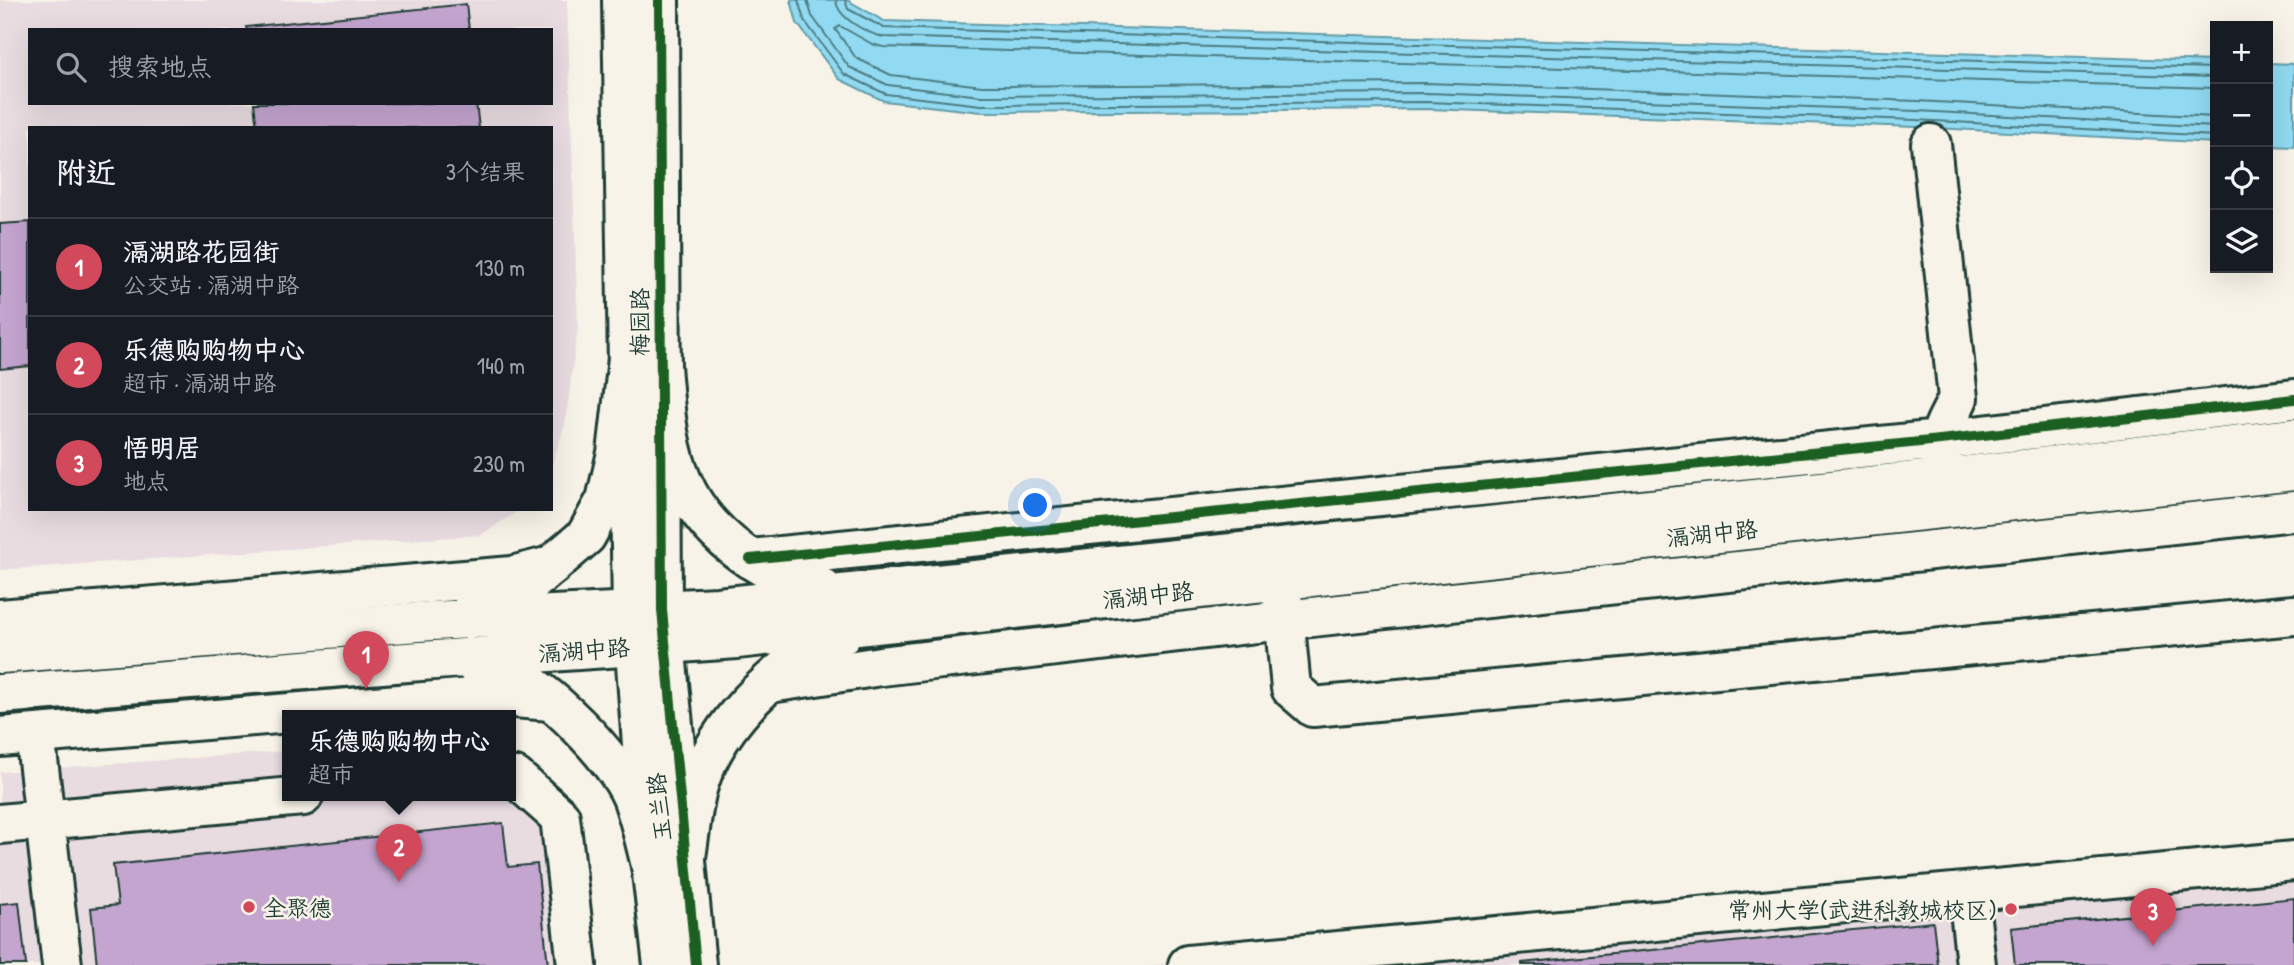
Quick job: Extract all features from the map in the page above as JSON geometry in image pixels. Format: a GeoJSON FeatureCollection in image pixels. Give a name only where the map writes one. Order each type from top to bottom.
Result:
{"type":"FeatureCollection","features":[{"type":"Feature","properties":{"kind":"main road","name":"梅园路"},"geometry":{"type":"LineString","coordinates":[[622,0],[644,351],[648,628]]}},
{"type":"Feature","properties":{"kind":"main road","name":"梅园路"},"geometry":{"type":"LineString","coordinates":[[644,351],[659,0]]}},
{"type":"Feature","properties":{"kind":"main road"},"geometry":{"type":"LineString","coordinates":[[1931,144],[1958,398],[1942,427],[1940,440],[1944,478]]}},
{"type":"Feature","properties":{"kind":"main road"},"geometry":{"type":"LineString","coordinates":[[644,351],[678,477],[694,505],[719,537],[773,572],[856,610],[770,683],[738,714],[718,740],[668,864]]}},
{"type":"Feature","properties":{"kind":"main road"},"geometry":{"type":"LineString","coordinates":[[431,621],[503,600],[551,566],[586,536],[606,500],[644,351]]}},
{"type":"Feature","properties":{"kind":"main road"},"geometry":{"type":"LineString","coordinates":[[750,559],[1940,440],[2294,399]]}},
{"type":"Feature","properties":{"kind":"main road","name":"滆湖中路"},"geometry":{"type":"LineString","coordinates":[[856,610],[2294,438]]}},
{"type":"Feature","properties":{"kind":"main road","name":"滆湖中路"},"geometry":{"type":"LineString","coordinates":[[0,694],[407,662],[648,628],[856,610],[1281,580],[2294,471]]}},
{"type":"Feature","properties":{"kind":"main road"},"geometry":{"type":"LineString","coordinates":[[770,683],[881,666],[1284,620],[2294,511]]}},
{"type":"Feature","properties":{"kind":"main road"},"geometry":{"type":"LineString","coordinates":[[0,620],[512,576],[551,566]]}},
{"type":"Feature","properties":{"kind":"main road"},"geometry":{"type":"LineString","coordinates":[[1281,580],[1291,688],[1313,707],[2294,615]]}},
{"type":"Feature","properties":{"kind":"main road","name":"滆湖中路"},"geometry":{"type":"LineString","coordinates":[[0,654],[431,621],[648,628]]}},
{"type":"Feature","properties":{"kind":"main road","name":"玉兰路"},"geometry":{"type":"LineString","coordinates":[[648,628],[668,864],[663,965]]}},
{"type":"Feature","properties":{"kind":"main road"},"geometry":{"type":"LineString","coordinates":[[407,662],[461,663],[506,671],[531,685],[582,730],[612,763],[668,864]]}},
{"type":"Feature","properties":{"kind":"main road"},"geometry":{"type":"LineString","coordinates":[[328,710],[472,698],[551,701]]}},
{"type":"Feature","properties":{"kind":"main road"},"geometry":{"type":"LineString","coordinates":[[62,965],[44,820],[17,736],[282,714]]}},
{"type":"Feature","properties":{"kind":"main road"},"geometry":{"type":"LineString","coordinates":[[516,778],[560,817],[577,965]]}},
{"type":"Feature","properties":{"kind":"main road"},"geometry":{"type":"LineString","coordinates":[[0,824],[282,798]]}},
{"type":"Feature","properties":{"kind":"main road"},"geometry":{"type":"LineString","coordinates":[[1188,965],[1488,951],[1968,892],[2294,861]]}},
{"type":"Feature","properties":{"kind":"main road","name":"玉兰路"},"geometry":{"type":"LineString","coordinates":[[668,864],[696,965]]}},
{"type":"Feature","properties":{"kind":"main road"},"geometry":{"type":"LineString","coordinates":[[1968,892],[1976,965]]}},
{"type":"Feature","properties":{"kind":"shaded area"},"geometry":{"type":"Polygon","coordinates":[[[0,0],[567,0],[578,327],[565,424],[553,462],[553,126],[28,126],[28,511],[516,511],[481,535],[0,570],[0,0]]]}},
{"type":"Feature","properties":{"kind":"shaded area"},"geometry":{"type":"Polygon","coordinates":[[[282,751],[282,801],[516,801],[516,758],[546,777],[579,824],[598,965],[0,965],[0,772],[282,751]]]}},
{"type":"Feature","properties":{"kind":"shaded area","name":"常州大学(武进科教城校区)"},"geometry":{"type":"Polygon","coordinates":[[[2294,854],[2294,965],[1150,965],[1970,886],[2294,854]]]}},
{"type":"Feature","properties":{"kind":"water"},"geometry":{"type":"Polygon","coordinates":[[[791,0],[847,0],[884,21],[2210,61],[2210,143],[1916,127],[1427,109],[981,112],[884,101],[839,79],[797,23],[791,0]]]}},
{"type":"Feature","properties":{"kind":"water"},"geometry":{"type":"Polygon","coordinates":[[[2273,63],[2294,64],[2294,147],[2273,146],[2273,63]]]}},
{"type":"Feature","properties":{"kind":"building"},"geometry":{"type":"Polygon","coordinates":[[[466,4],[469,28],[246,28],[466,4]]]}},
{"type":"Feature","properties":{"kind":"building"},"geometry":{"type":"Polygon","coordinates":[[[254,105],[476,105],[479,126],[257,126],[254,105]]]}},
{"type":"Feature","properties":{"kind":"building"},"geometry":{"type":"Polygon","coordinates":[[[28,222],[28,366],[0,369],[0,224],[28,222]]]}},
{"type":"Feature","properties":{"kind":"building"},"geometry":{"type":"Polygon","coordinates":[[[503,823],[508,867],[537,864],[548,965],[97,965],[91,908],[118,905],[113,865],[503,823]]]}},
{"type":"Feature","properties":{"kind":"building"},"geometry":{"type":"Polygon","coordinates":[[[2294,898],[2294,965],[2015,965],[2011,928],[2294,898]]]}},
{"type":"Feature","properties":{"kind":"building"},"geometry":{"type":"Polygon","coordinates":[[[19,902],[26,965],[0,965],[0,904],[19,902]]]}},
{"type":"Feature","properties":{"kind":"building"},"geometry":{"type":"Polygon","coordinates":[[[1933,922],[1938,965],[1522,965],[1522,963],[1933,922]]]}},
{"type":"Feature","properties":{"kind":"cycle path"},"geometry":{"type":"LineString","coordinates":[[659,0],[662,610],[696,965]]}},
{"type":"Feature","properties":{"kind":"cycle path"},"geometry":{"type":"LineString","coordinates":[[750,559],[1940,440],[2294,399]]}},
{"type":"Feature","properties":{"kind":"place","name":"滆湖路花园街"},"geometry":{"type":"Point","coordinates":[366,689]}},
{"type":"Feature","properties":{"kind":"place","name":"乐德购购物中心"},"geometry":{"type":"Point","coordinates":[399,882]}},
{"type":"Feature","properties":{"kind":"place","name":"全聚德"},"geometry":{"type":"Point","coordinates":[249,907]}},
{"type":"Feature","properties":{"kind":"place","name":"常州大学(武进科教城校区)"},"geometry":{"type":"Point","coordinates":[2011,909]}},
{"type":"Feature","properties":{"kind":"place","name":"悟明居"},"geometry":{"type":"Point","coordinates":[2153,946]}}]}
